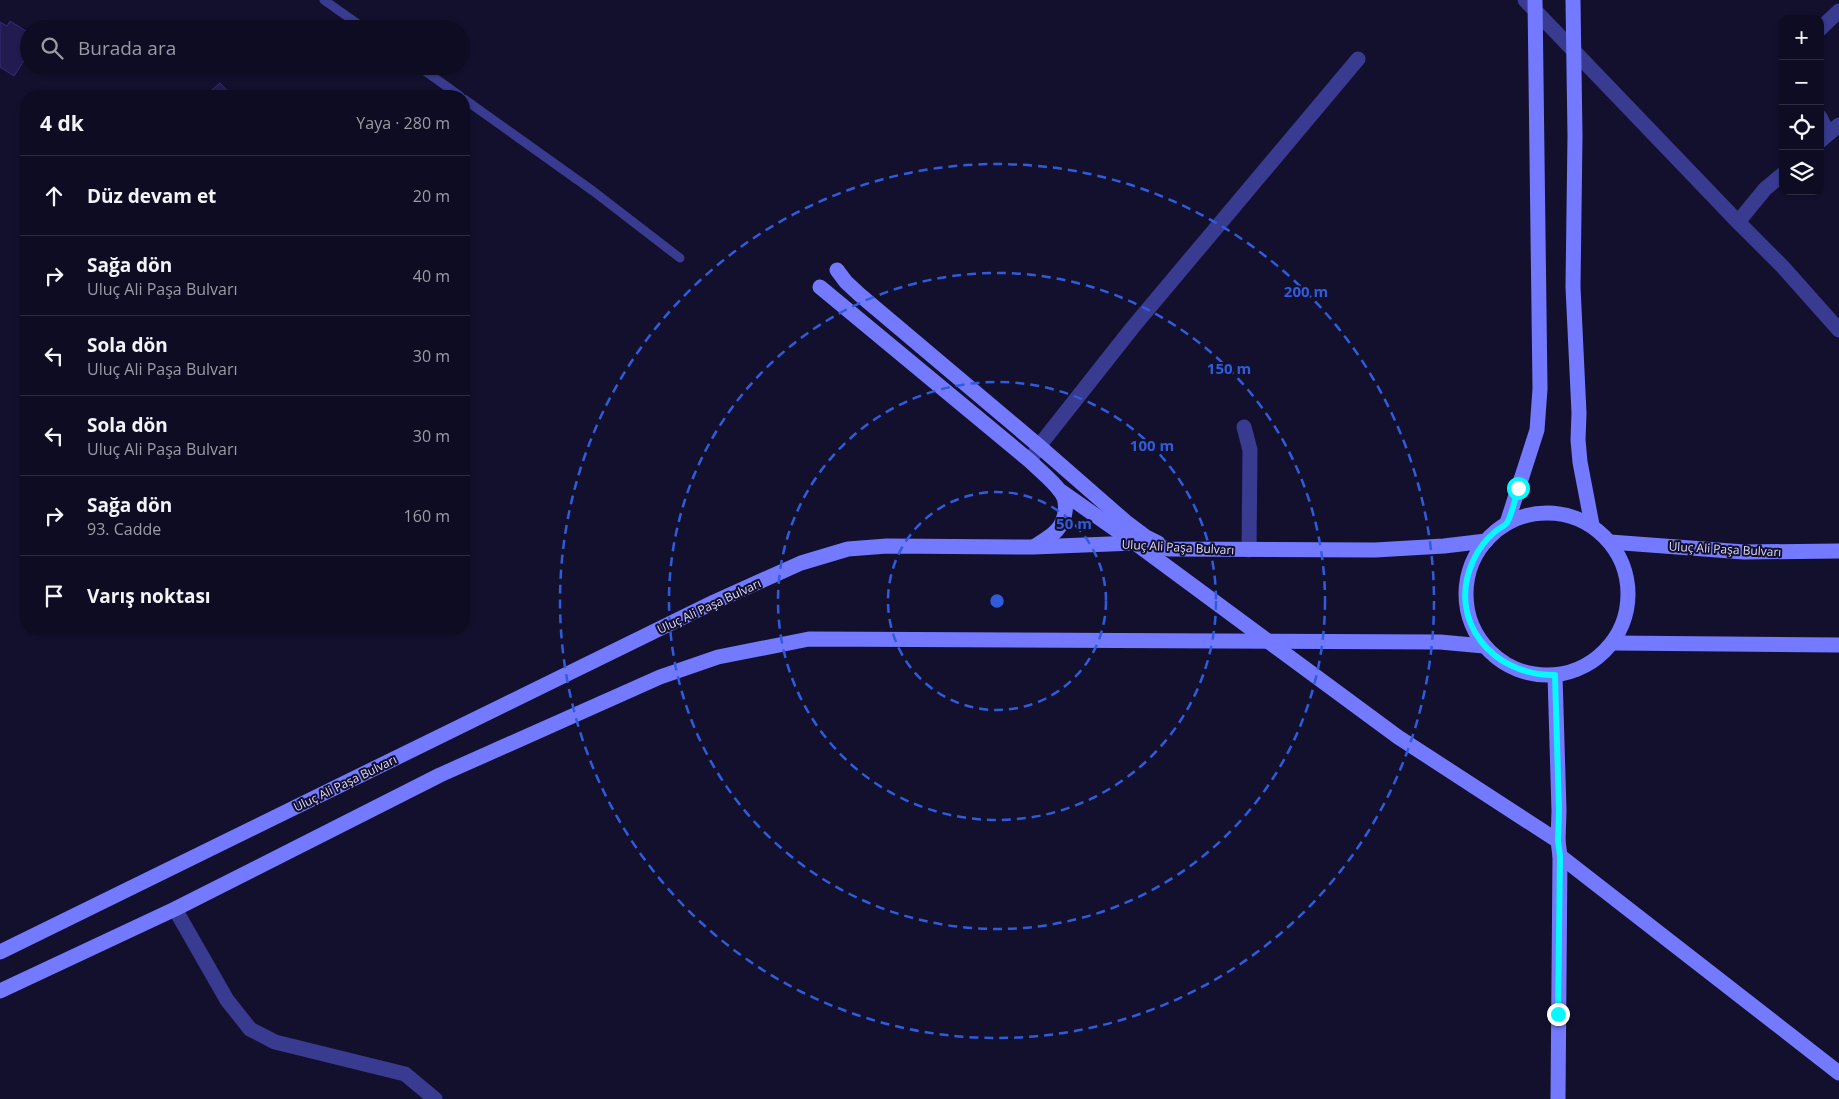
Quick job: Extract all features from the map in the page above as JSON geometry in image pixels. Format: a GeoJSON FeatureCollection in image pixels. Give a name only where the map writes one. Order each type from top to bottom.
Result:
{"type":"FeatureCollection","features":[{"type":"Feature","properties":{"kind":"street"},"geometry":{"type":"LineString","coordinates":[[1573,0],[1575,136],[1574,287],[1578,440],[1580,462],[1592,525]]}},
{"type":"Feature","properties":{"kind":"street"},"geometry":{"type":"LineString","coordinates":[[1532,4],[1573,50],[1782,266],[1839,330]]}},
{"type":"Feature","properties":{"kind":"street"},"geometry":{"type":"LineString","coordinates":[[1507,523],[1537,430],[1540,389],[1532,4]]}},
{"type":"Feature","properties":{"kind":"street"},"geometry":{"type":"LineString","coordinates":[[1824,25],[1839,12]]}},
{"type":"Feature","properties":{"kind":"street"},"geometry":{"type":"LineString","coordinates":[[1030,460],[1039,446],[1140,319],[1358,59]]}},
{"type":"Feature","properties":{"kind":"street"},"geometry":{"type":"LineString","coordinates":[[1738,222],[1766,189],[1779,178]]}},
{"type":"Feature","properties":{"kind":"street"},"geometry":{"type":"LineString","coordinates":[[837,270],[846,282],[860,295],[1126,522],[1146,537],[1170,549]]}},
{"type":"Feature","properties":{"kind":"street"},"geometry":{"type":"LineString","coordinates":[[820,287],[1030,460],[1062,492],[1135,543],[1398,737],[1559,848],[1726,987],[1839,1073]]}},
{"type":"Feature","properties":{"kind":"street"},"geometry":{"type":"LineString","coordinates":[[1244,427],[1250,450],[1249,550]]}},
{"type":"Feature","properties":{"kind":"street"},"geometry":{"type":"LineString","coordinates":[[1034,547],[1049,538],[1058,529],[1064,517],[1067,504],[1062,492]]}},
{"type":"Feature","properties":{"kind":"street"},"geometry":{"type":"LineString","coordinates":[[1550,513],[1568,515],[1592,525],[1610,542],[1624,565],[1629,592],[1625,619],[1612,643],[1593,662],[1568,673],[1541,676],[1516,669],[1504,663],[1484,646],[1471,624],[1466,585],[1473,561],[1496,530],[1507,523],[1531,514],[1550,513]]}},
{"type":"Feature","properties":{"kind":"street","name":"Uluç Ali Paşa Bulvarı"},"geometry":{"type":"LineString","coordinates":[[0,952],[714,602],[801,563],[848,549],[887,546],[1034,547],[1135,543],[1170,549],[1375,550],[1444,546],[1486,541]]}},
{"type":"Feature","properties":{"kind":"street","name":"Uluç Ali Paşa Bulvarı"},"geometry":{"type":"LineString","coordinates":[[1610,542],[1744,552],[1839,552]]}},
{"type":"Feature","properties":{"kind":"street"},"geometry":{"type":"LineString","coordinates":[[0,991],[176,909],[440,775],[660,677],[718,657],[809,639],[1440,642],[1484,646]]}},
{"type":"Feature","properties":{"kind":"street"},"geometry":{"type":"LineString","coordinates":[[1612,643],[1839,645]]}},
{"type":"Feature","properties":{"kind":"street"},"geometry":{"type":"LineString","coordinates":[[1555,675],[1559,810],[1558,1099]]}},
{"type":"Feature","properties":{"kind":"street"},"geometry":{"type":"LineString","coordinates":[[176,909],[227,1000],[250,1029],[275,1042],[405,1074],[435,1099]]}},
{"type":"Feature","properties":{"kind":"lane"},"geometry":{"type":"LineString","coordinates":[[324,0],[352,20]]}},
{"type":"Feature","properties":{"kind":"lane"},"geometry":{"type":"LineString","coordinates":[[431,75],[452,90]]}},
{"type":"Feature","properties":{"kind":"lane"},"geometry":{"type":"LineString","coordinates":[[470,103],[593,191],[680,258]]}},
{"type":"Feature","properties":{"kind":"building"},"geometry":{"type":"Polygon","coordinates":[[[10,21],[20,27],[20,67],[14,76],[0,67],[0,22],[7,26],[10,21]]]}},
{"type":"Feature","properties":{"kind":"building"},"geometry":{"type":"Polygon","coordinates":[[[220,83],[226,90],[212,90],[220,83]]]}},
{"type":"Feature","properties":{"kind":"route"},"geometry":{"type":"LineString","coordinates":[[1518,488],[1507,523],[1492,534],[1479,549],[1473,561],[1466,585],[1466,598],[1471,624],[1484,646],[1493,655],[1504,663],[1528,674],[1541,676],[1555,675],[1559,810],[1558,841],[1560,856],[1558,1014]]}}]}
